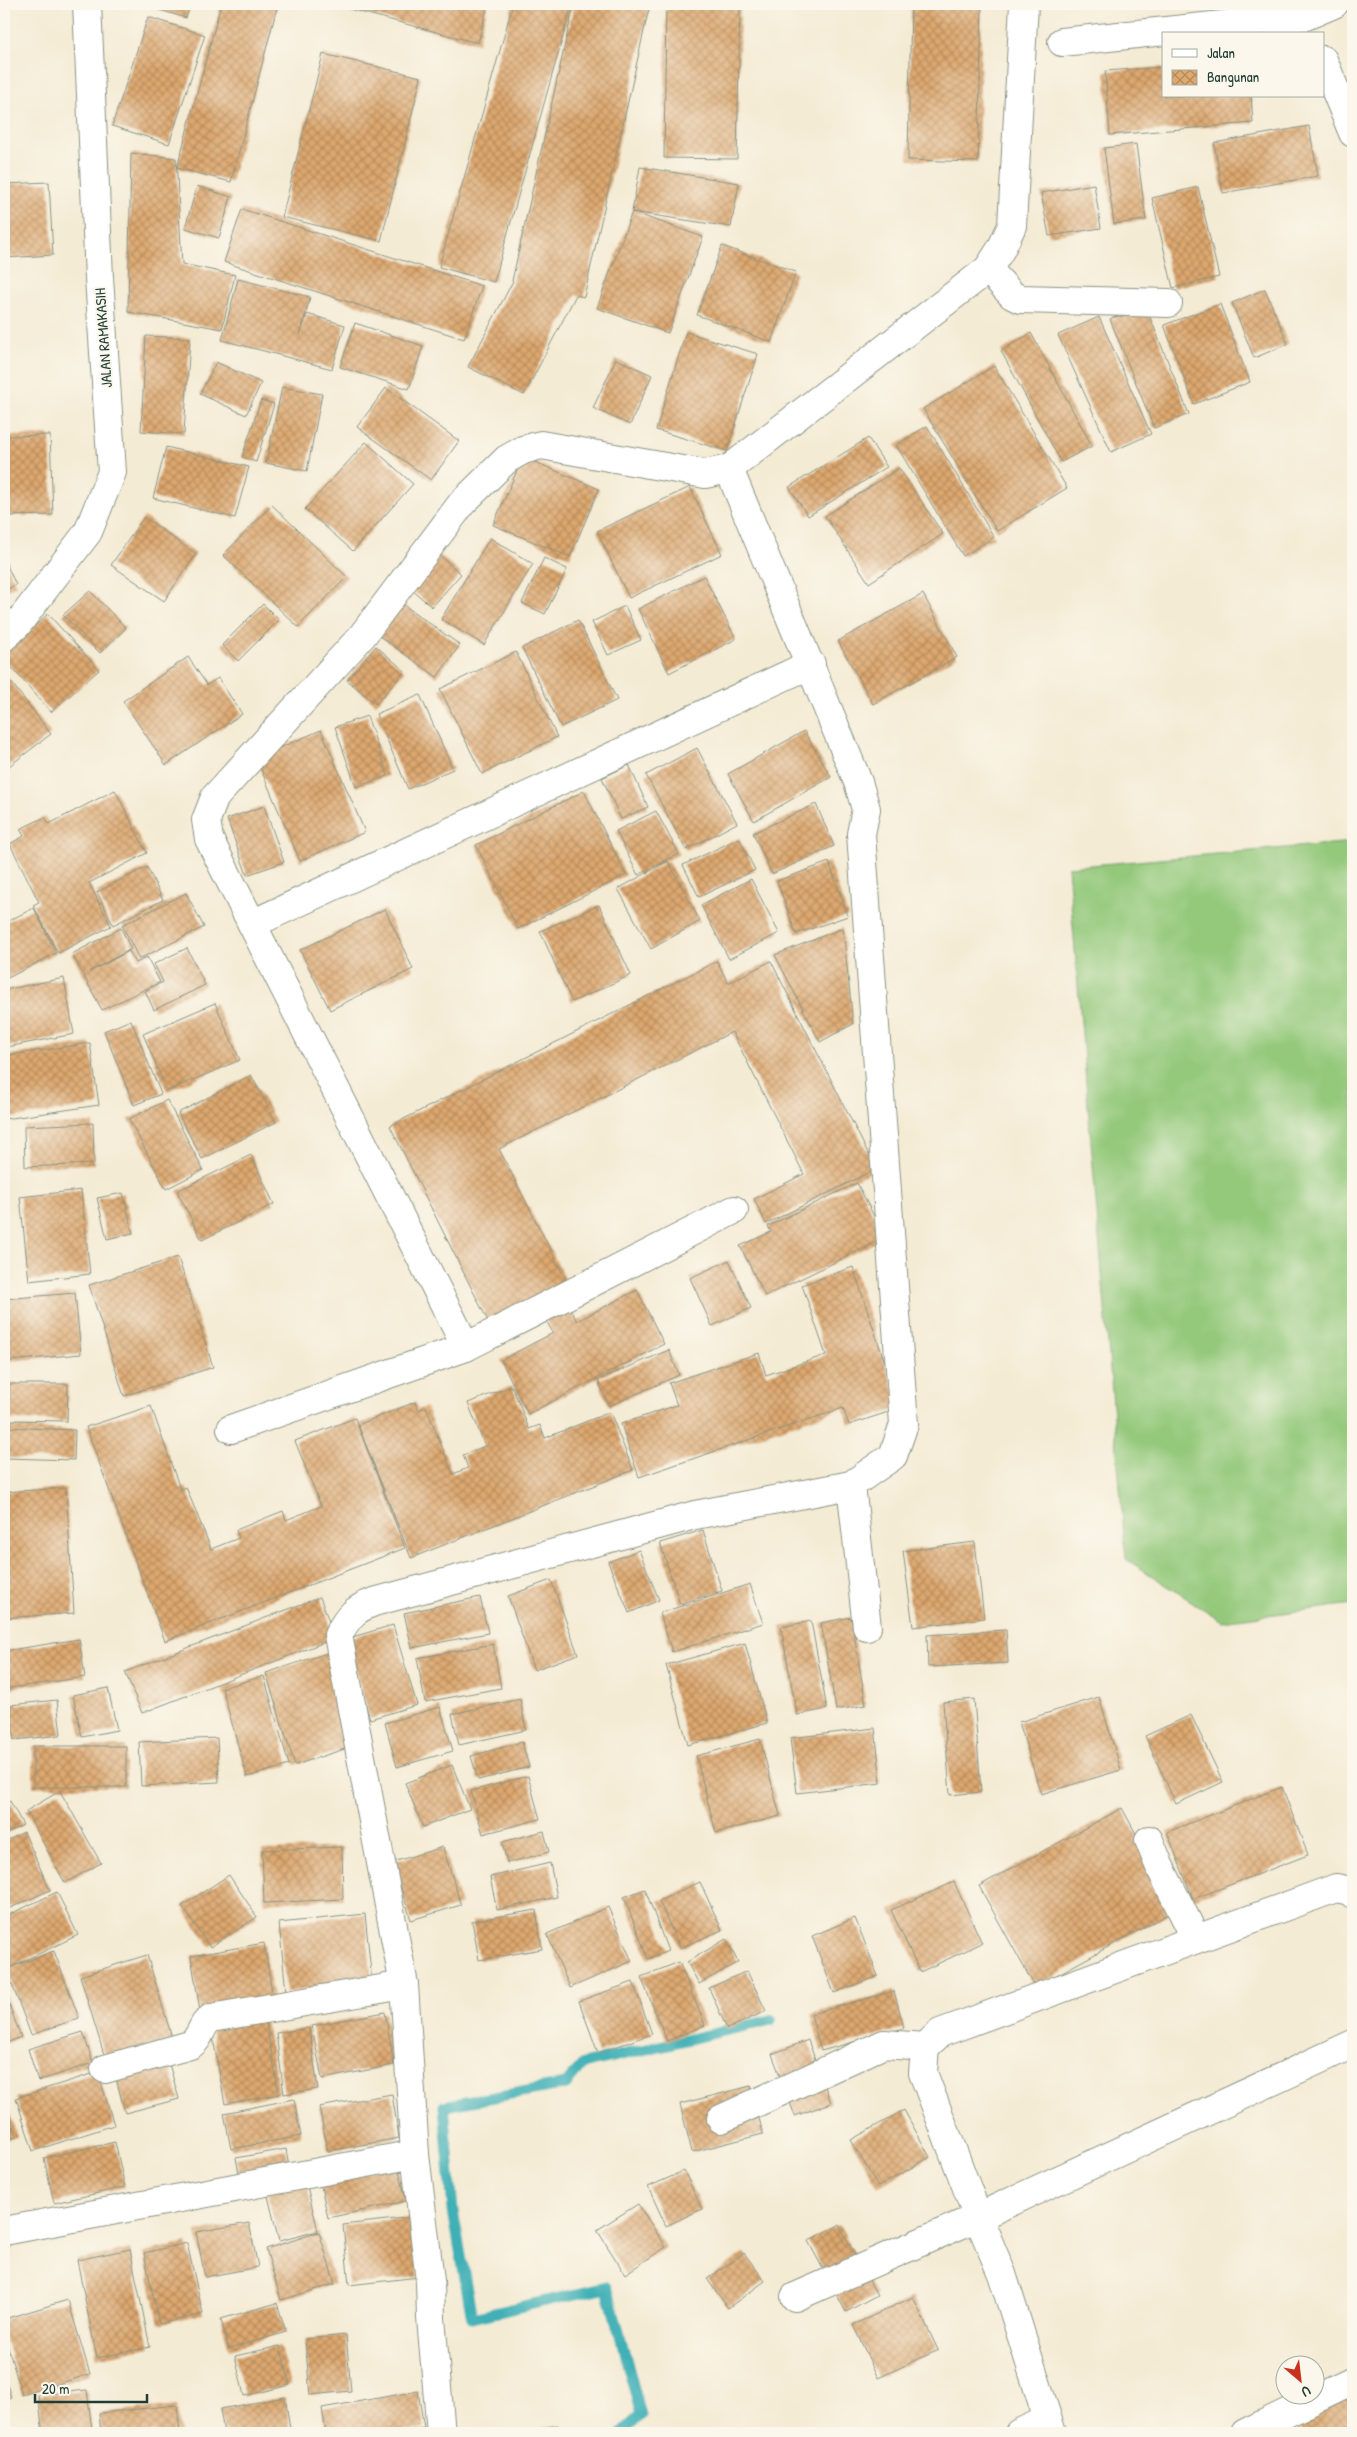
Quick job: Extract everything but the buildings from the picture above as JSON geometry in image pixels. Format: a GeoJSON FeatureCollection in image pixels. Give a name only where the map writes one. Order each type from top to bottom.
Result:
{"type":"FeatureCollection","features":[{"type":"Feature","properties":{"kind":"street","name":"JALAN RAMAKASIH"},"geometry":{"type":"LineString","coordinates":[[4,637],[17,625],[88,532],[112,472],[99,278],[87,4]]}},
{"type":"Feature","properties":{"kind":"street"},"geometry":{"type":"LineString","coordinates":[[466,1347],[209,839],[206,820],[215,797],[362,636],[462,503],[507,459],[523,450],[541,445],[705,474],[728,469],[988,270],[1002,249],[1012,226],[1024,4]]}},
{"type":"Feature","properties":{"kind":"street"},"geometry":{"type":"LineString","coordinates":[[1207,32],[1309,25],[1334,4]]}},
{"type":"Feature","properties":{"kind":"street"},"geometry":{"type":"LineString","coordinates":[[1062,42],[1162,35]]}},
{"type":"Feature","properties":{"kind":"street"},"geometry":{"type":"LineString","coordinates":[[1324,62],[1353,133]]}},
{"type":"Feature","properties":{"kind":"street"},"geometry":{"type":"LineString","coordinates":[[988,270],[1012,295],[1020,299],[1168,303]]}},
{"type":"Feature","properties":{"kind":"street"},"geometry":{"type":"LineString","coordinates":[[441,2433],[431,2318],[430,2281],[415,2154],[404,1985],[338,1635],[349,1615],[359,1607],[374,1602],[696,1515],[851,1486],[893,1456],[904,1424],[861,834],[866,809],[858,782],[811,664],[728,469]]}},
{"type":"Feature","properties":{"kind":"street"},"geometry":{"type":"LineString","coordinates":[[252,924],[811,664]]}},
{"type":"Feature","properties":{"kind":"street"},"geometry":{"type":"LineString","coordinates":[[231,1429],[466,1347],[734,1210]]}},
{"type":"Feature","properties":{"kind":"street"},"geometry":{"type":"LineString","coordinates":[[851,1486],[867,1627]]}},
{"type":"Feature","properties":{"kind":"street"},"geometry":{"type":"LineString","coordinates":[[1149,1840],[1159,1865],[1196,1939]]}},
{"type":"Feature","properties":{"kind":"street"},"geometry":{"type":"LineString","coordinates":[[1018,2433],[1050,2427],[1002,2274],[922,2073],[925,2047],[940,2033],[1336,1888],[1351,1891],[1353,1894]]}},
{"type":"Feature","properties":{"kind":"street"},"geometry":{"type":"LineString","coordinates":[[105,2069],[190,2045],[196,2040],[206,2022],[211,2018],[404,1985]]}},
{"type":"Feature","properties":{"kind":"street"},"geometry":{"type":"LineString","coordinates":[[721,2119],[884,2044],[925,2047]]}},
{"type":"Feature","properties":{"kind":"street"},"geometry":{"type":"LineString","coordinates":[[795,2297],[978,2217],[1353,2044]]}},
{"type":"Feature","properties":{"kind":"street"},"geometry":{"type":"LineString","coordinates":[[4,2231],[415,2154]]}},
{"type":"Feature","properties":{"kind":"street"},"geometry":{"type":"LineString","coordinates":[[1245,2433],[1353,2381]]}},
{"type":"Feature","properties":{"kind":"green space"},"geometry":{"type":"Polygon","coordinates":[[[1353,842],[1353,1604],[1222,1621],[1126,1559],[1068,867],[1353,842]]]}},
{"type":"Feature","properties":{"kind":"waterway"},"geometry":{"type":"LineString","coordinates":[[622,2433],[641,2415],[607,2287],[472,2318],[453,2211],[444,2106],[566,2084],[583,2064],[771,2020]]}}]}
